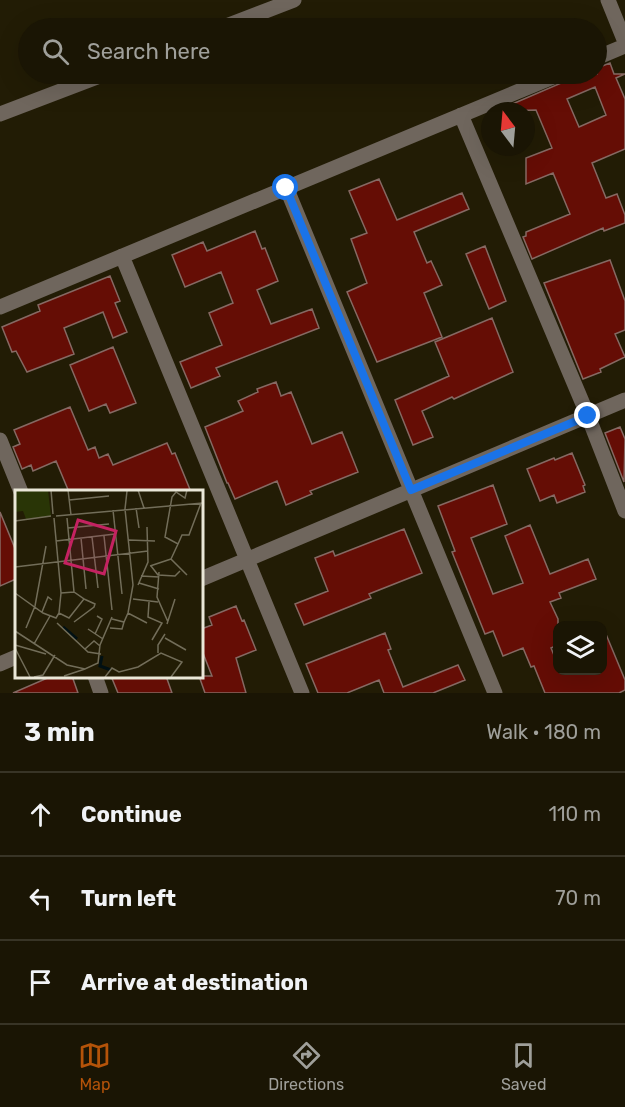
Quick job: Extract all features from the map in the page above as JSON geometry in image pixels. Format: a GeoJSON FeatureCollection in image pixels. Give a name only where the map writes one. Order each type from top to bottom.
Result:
{"type":"FeatureCollection","features":[{"type":"Feature","properties":{"kind":"street"},"geometry":{"type":"LineString","coordinates":[[247,18],[294,0]]}},
{"type":"Feature","properties":{"kind":"street"},"geometry":{"type":"LineString","coordinates":[[608,0],[625,42]]}},
{"type":"Feature","properties":{"kind":"street"},"geometry":{"type":"LineString","coordinates":[[607,54],[625,46]]}},
{"type":"Feature","properties":{"kind":"street"},"geometry":{"type":"LineString","coordinates":[[0,114],[79,84]]}},
{"type":"Feature","properties":{"kind":"street"},"geometry":{"type":"LineString","coordinates":[[0,307],[536,84]]}},
{"type":"Feature","properties":{"kind":"street"},"geometry":{"type":"LineString","coordinates":[[460,115],[588,416],[625,511]]}},
{"type":"Feature","properties":{"kind":"street"},"geometry":{"type":"LineString","coordinates":[[286,188],[495,693]]}},
{"type":"Feature","properties":{"kind":"street"},"geometry":{"type":"LineString","coordinates":[[122,256],[302,693]]}},
{"type":"Feature","properties":{"kind":"street"},"geometry":{"type":"LineString","coordinates":[[202,579],[625,400]]}},
{"type":"Feature","properties":{"kind":"street"},"geometry":{"type":"LineString","coordinates":[[0,440],[20,490]]}},
{"type":"Feature","properties":{"kind":"street"},"geometry":{"type":"LineString","coordinates":[[0,664],[15,657]]}},
{"type":"Feature","properties":{"kind":"street"},"geometry":{"type":"LineString","coordinates":[[96,678],[101,693]]}},
{"type":"Feature","properties":{"kind":"building"},"geometry":{"type":"Polygon","coordinates":[[[610,63],[614,74],[625,74],[616,78],[625,99],[625,149],[592,163],[606,198],[617,194],[625,215],[625,223],[604,231],[603,228],[532,259],[523,237],[526,236],[526,232],[570,214],[553,173],[526,184],[526,158],[552,148],[536,110],[535,102],[517,102],[559,84],[607,84],[607,64],[610,63]],[[595,87],[567,99],[579,127],[606,115],[595,87]]]}},
{"type":"Feature","properties":{"kind":"building"},"geometry":{"type":"Polygon","coordinates":[[[379,179],[397,220],[462,193],[469,209],[414,232],[427,263],[431,261],[442,285],[424,293],[442,337],[377,362],[347,292],[367,283],[351,239],[367,233],[349,191],[379,179]]]}},
{"type":"Feature","properties":{"kind":"building"},"geometry":{"type":"Polygon","coordinates":[[[255,231],[262,249],[265,248],[278,281],[257,290],[271,324],[312,309],[319,328],[216,368],[220,376],[191,388],[180,362],[222,345],[209,313],[233,303],[221,272],[185,287],[172,255],[203,242],[207,251],[255,231]]]}},
{"type":"Feature","properties":{"kind":"building"},"geometry":{"type":"Polygon","coordinates":[[[485,246],[506,301],[489,309],[466,254],[485,246]]]}},
{"type":"Feature","properties":{"kind":"building"},"geometry":{"type":"Polygon","coordinates":[[[610,260],[625,301],[625,330],[615,334],[625,357],[600,369],[601,372],[583,379],[544,283],[610,260]]]}},
{"type":"Feature","properties":{"kind":"building"},"geometry":{"type":"Polygon","coordinates":[[[110,276],[120,301],[115,303],[127,332],[113,338],[103,312],[64,328],[74,354],[27,372],[16,351],[12,352],[2,327],[40,311],[38,305],[110,276]]]}},
{"type":"Feature","properties":{"kind":"building"},"geometry":{"type":"Polygon","coordinates":[[[492,318],[513,372],[422,411],[433,437],[413,445],[395,400],[449,376],[435,342],[492,318]]]}},
{"type":"Feature","properties":{"kind":"building"},"geometry":{"type":"Polygon","coordinates":[[[113,347],[136,403],[110,413],[106,404],[89,411],[70,365],[113,347]]]}},
{"type":"Feature","properties":{"kind":"building"},"geometry":{"type":"Polygon","coordinates":[[[276,382],[281,396],[291,392],[312,444],[342,432],[358,472],[310,491],[312,494],[286,505],[277,481],[235,499],[205,427],[243,411],[238,401],[258,392],[257,389],[276,382]]]}},
{"type":"Feature","properties":{"kind":"building"},"geometry":{"type":"Polygon","coordinates":[[[70,407],[88,450],[95,447],[99,458],[108,454],[113,465],[167,443],[172,454],[175,453],[190,490],[68,490],[56,461],[33,471],[31,465],[22,469],[13,447],[20,444],[14,430],[70,407]]]}},
{"type":"Feature","properties":{"kind":"building"},"geometry":{"type":"Polygon","coordinates":[[[620,427],[625,439],[624,482],[605,433],[620,427]]]}},
{"type":"Feature","properties":{"kind":"building"},"geometry":{"type":"Polygon","coordinates":[[[572,453],[585,485],[583,486],[585,492],[557,503],[554,495],[540,501],[527,469],[572,453]]]}},
{"type":"Feature","properties":{"kind":"building"},"geometry":{"type":"Polygon","coordinates":[[[493,485],[507,524],[471,538],[493,594],[523,583],[505,536],[530,525],[550,574],[588,559],[596,579],[559,593],[561,598],[550,602],[558,619],[558,621],[553,621],[553,647],[551,648],[553,675],[607,675],[607,637],[625,680],[625,690],[619,693],[545,693],[534,666],[531,667],[523,648],[503,656],[493,631],[485,634],[452,552],[455,551],[438,506],[493,485]]]}},
{"type":"Feature","properties":{"kind":"building"},"geometry":{"type":"Polygon","coordinates":[[[0,512],[15,549],[15,579],[0,586],[0,512]]]}},
{"type":"Feature","properties":{"kind":"building"},"geometry":{"type":"Polygon","coordinates":[[[404,529],[422,573],[369,594],[371,598],[304,625],[295,604],[328,591],[315,558],[333,551],[335,556],[404,529]]]}},
{"type":"Feature","properties":{"kind":"building"},"geometry":{"type":"Polygon","coordinates":[[[236,606],[242,621],[244,620],[256,650],[236,658],[246,693],[205,693],[200,678],[212,676],[202,651],[202,629],[212,625],[209,617],[236,606]]]}},
{"type":"Feature","properties":{"kind":"building"},"geometry":{"type":"Polygon","coordinates":[[[385,633],[391,649],[388,650],[403,687],[458,665],[465,680],[433,693],[384,693],[379,680],[347,693],[318,693],[306,664],[385,633]]]}},
{"type":"Feature","properties":{"kind":"building"},"geometry":{"type":"Polygon","coordinates":[[[47,678],[73,678],[78,693],[13,693],[47,678]]]}},
{"type":"Feature","properties":{"kind":"building"},"geometry":{"type":"Polygon","coordinates":[[[112,678],[167,678],[172,693],[118,693],[112,678]]]}},
{"type":"Feature","properties":{"kind":"route"},"geometry":{"type":"LineString","coordinates":[[286,188],[411,490],[588,416]]}}]}
